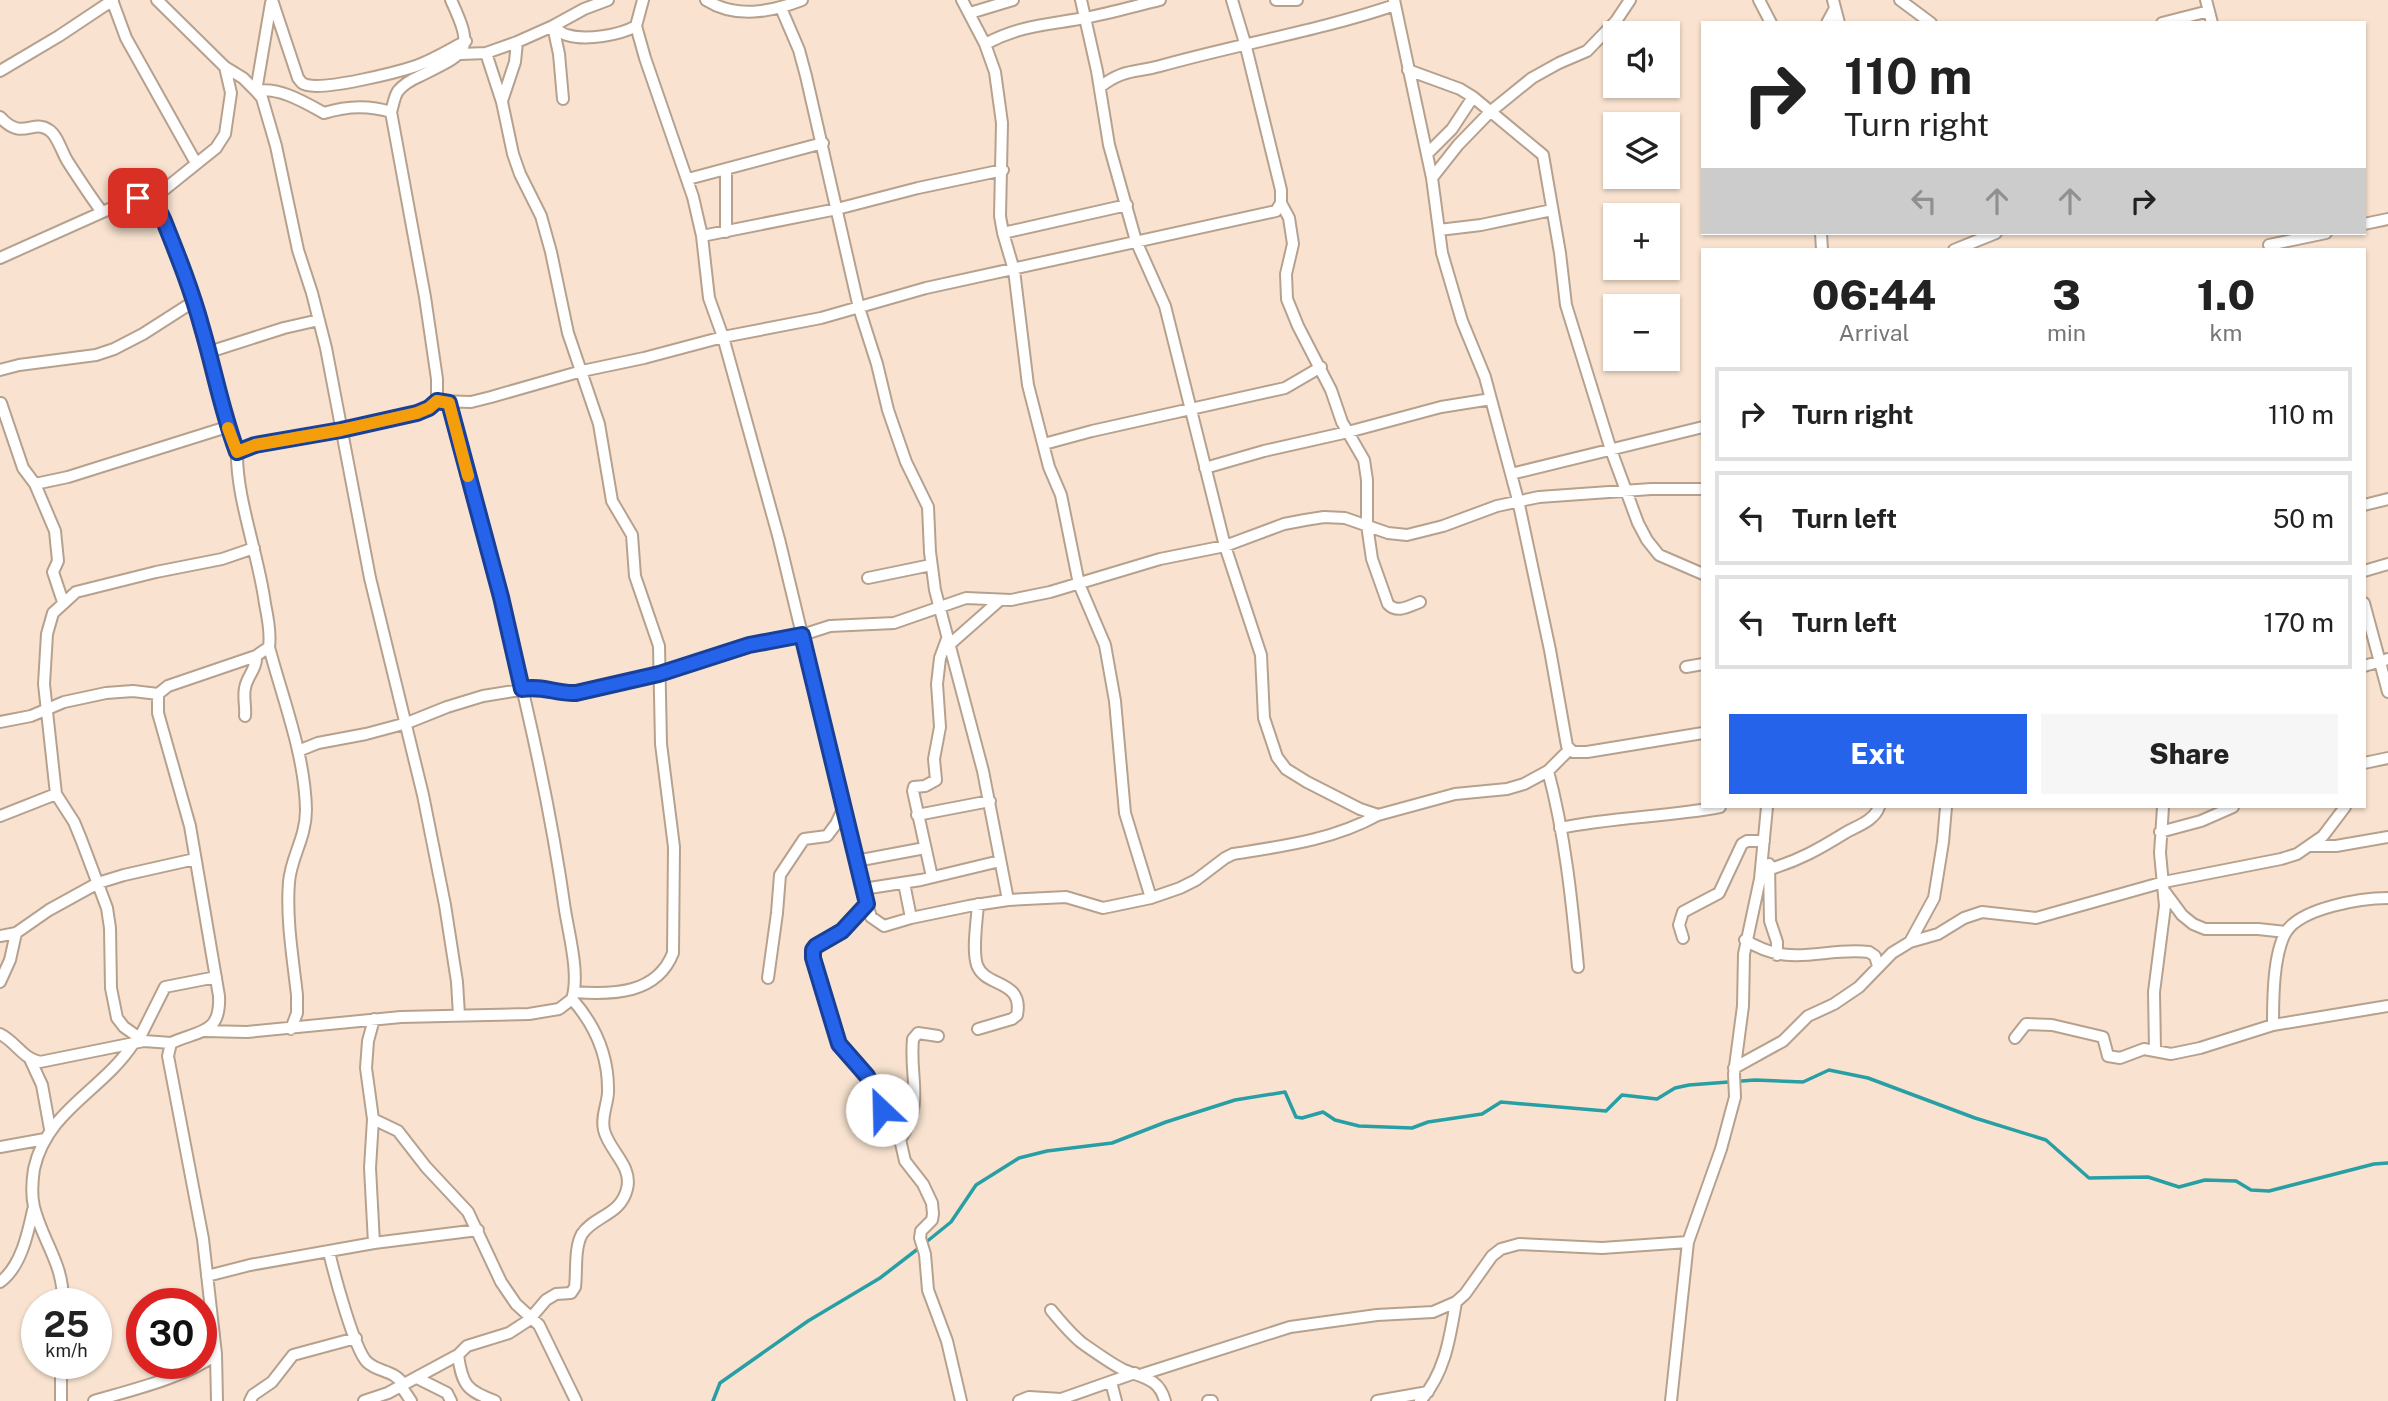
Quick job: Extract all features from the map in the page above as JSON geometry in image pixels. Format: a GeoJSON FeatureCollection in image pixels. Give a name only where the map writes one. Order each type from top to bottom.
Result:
{"type":"FeatureCollection","features":[{"type":"Feature","properties":{"kind":"street"},"geometry":{"type":"LineString","coordinates":[[0,71],[51,42],[113,0],[126,38],[196,163]]}},
{"type":"Feature","properties":{"kind":"street"},"geometry":{"type":"LineString","coordinates":[[157,0],[225,67],[243,78],[262,98],[276,146],[298,250],[320,320],[377,609],[417,764],[445,905],[459,1014]]}},
{"type":"Feature","properties":{"kind":"street"},"geometry":{"type":"LineString","coordinates":[[256,91],[272,0]]}},
{"type":"Feature","properties":{"kind":"street"},"geometry":{"type":"LineString","coordinates":[[272,0],[298,78],[309,86],[381,75],[415,66],[466,41]]}},
{"type":"Feature","properties":{"kind":"street"},"geometry":{"type":"LineString","coordinates":[[237,452],[255,445],[417,413],[437,401],[437,379],[425,297],[391,112],[398,92],[412,80],[453,61],[461,54],[466,41],[451,0]]}},
{"type":"Feature","properties":{"kind":"street"},"geometry":{"type":"LineString","coordinates":[[461,54],[486,53],[517,42],[608,0]]}},
{"type":"Feature","properties":{"kind":"street"},"geometry":{"type":"LineString","coordinates":[[643,0],[636,26],[688,179],[702,236],[709,298],[723,337],[779,539],[863,889],[871,917],[877,924],[884,926],[911,918],[1008,900],[1066,897],[1103,908],[1151,898],[1196,880],[1233,855],[1332,836],[1378,815],[1455,794],[1507,789],[1524,784],[1548,771],[1569,750]]}},
{"type":"Feature","properties":{"kind":"street"},"geometry":{"type":"LineString","coordinates":[[706,0],[718,7],[741,12],[762,12],[802,0]]}},
{"type":"Feature","properties":{"kind":"street"},"geometry":{"type":"LineString","coordinates":[[962,0],[985,44],[995,72],[1001,105],[1003,170],[1000,206],[1003,233],[1014,270],[1025,367],[1049,467],[1060,495],[1079,584],[1105,645],[1121,751],[1125,813],[1151,898]]}},
{"type":"Feature","properties":{"kind":"street"},"geometry":{"type":"LineString","coordinates":[[970,13],[1013,0]]}},
{"type":"Feature","properties":{"kind":"street"},"geometry":{"type":"LineString","coordinates":[[1081,0],[1100,87],[1109,145],[1136,241],[1165,306],[1225,546],[1261,654],[1264,718],[1277,757],[1286,769],[1307,782],[1360,809],[1378,815]]}},
{"type":"Feature","properties":{"kind":"street"},"geometry":{"type":"LineString","coordinates":[[985,44],[1018,29],[1085,18],[1160,0]]}},
{"type":"Feature","properties":{"kind":"street"},"geometry":{"type":"LineString","coordinates":[[1232,0],[1245,43],[1278,180],[1281,203],[1289,218],[1293,244],[1286,274],[1287,299],[1298,326],[1321,367],[1337,410],[1364,460],[1367,525],[1374,567],[1388,604],[1396,609],[1420,603]]}},
{"type":"Feature","properties":{"kind":"street"},"geometry":{"type":"LineString","coordinates":[[1276,0],[1297,0]]}},
{"type":"Feature","properties":{"kind":"street"},"geometry":{"type":"LineString","coordinates":[[1433,178],[1443,162],[1490,111],[1532,78],[1587,51],[1616,21],[1630,0]]}},
{"type":"Feature","properties":{"kind":"street"},"geometry":{"type":"LineString","coordinates":[[1759,0],[1770,21]]}},
{"type":"Feature","properties":{"kind":"street"},"geometry":{"type":"LineString","coordinates":[[1899,0],[1928,21]]}},
{"type":"Feature","properties":{"kind":"street"},"geometry":{"type":"LineString","coordinates":[[1100,87],[1122,73],[1359,17],[1394,3],[1433,178],[1442,253],[1454,298],[1492,399],[1518,500],[1569,750]]}},
{"type":"Feature","properties":{"kind":"street"},"geometry":{"type":"LineString","coordinates":[[1828,21],[1834,4]]}},
{"type":"Feature","properties":{"kind":"street"},"geometry":{"type":"LineString","coordinates":[[1834,4],[1838,21]]}},
{"type":"Feature","properties":{"kind":"street"},"geometry":{"type":"LineString","coordinates":[[781,8],[799,50],[823,143],[859,307],[896,436],[928,508],[931,565],[939,608],[975,737],[1008,900]]}},
{"type":"Feature","properties":{"kind":"street"},"geometry":{"type":"LineString","coordinates":[[2170,21],[2209,11]]}},
{"type":"Feature","properties":{"kind":"street"},"geometry":{"type":"LineString","coordinates":[[552,26],[566,35],[588,36],[606,36],[636,26]]}},
{"type":"Feature","properties":{"kind":"street"},"geometry":{"type":"LineString","coordinates":[[552,26],[559,54],[563,99]]}},
{"type":"Feature","properties":{"kind":"street"},"geometry":{"type":"LineString","coordinates":[[502,102],[517,42]]}},
{"type":"Feature","properties":{"kind":"street"},"geometry":{"type":"LineString","coordinates":[[204,1031],[247,1032],[374,1019],[459,1014],[528,1014],[559,1009],[573,996],[606,995],[647,984],[668,966],[673,953],[674,847],[662,766],[659,646],[635,576],[632,535],[612,501],[599,424],[568,332],[560,286],[541,216],[513,154],[502,102],[486,53]]}},
{"type":"Feature","properties":{"kind":"street"},"geometry":{"type":"LineString","coordinates":[[150,201],[216,148],[225,134],[231,93],[225,67]]}},
{"type":"Feature","properties":{"kind":"street"},"geometry":{"type":"LineString","coordinates":[[1408,69],[1474,97],[1544,155],[1566,304],[1611,450],[1638,523],[1659,555],[1701,573]]}},
{"type":"Feature","properties":{"kind":"street"},"geometry":{"type":"LineString","coordinates":[[256,91],[270,90],[295,97],[324,113],[340,108],[365,107],[391,112]]}},
{"type":"Feature","properties":{"kind":"street"},"geometry":{"type":"LineString","coordinates":[[1427,154],[1452,129],[1474,97]]}},
{"type":"Feature","properties":{"kind":"street"},"geometry":{"type":"LineString","coordinates":[[0,117],[10,127],[18,130],[46,127],[52,132],[83,187],[102,212]]}},
{"type":"Feature","properties":{"kind":"street"},"geometry":{"type":"LineString","coordinates":[[688,179],[823,143]]}},
{"type":"Feature","properties":{"kind":"street"},"geometry":{"type":"LineString","coordinates":[[726,170],[726,232]]}},
{"type":"Feature","properties":{"kind":"street"},"geometry":{"type":"LineString","coordinates":[[702,236],[837,209],[1003,170]]}},
{"type":"Feature","properties":{"kind":"street"},"geometry":{"type":"LineString","coordinates":[[0,258],[138,198],[150,201],[158,207],[164,221],[194,302],[237,452],[240,483],[269,627],[269,648],[304,780],[306,825],[289,884],[297,1004],[291,1029]]}},
{"type":"Feature","properties":{"kind":"street"},"geometry":{"type":"LineString","coordinates":[[437,401],[471,402],[582,371],[723,337],[821,318],[926,288],[1266,214],[1276,211],[1281,203]]}},
{"type":"Feature","properties":{"kind":"street"},"geometry":{"type":"LineString","coordinates":[[1003,233],[1127,205]]}},
{"type":"Feature","properties":{"kind":"street"},"geometry":{"type":"LineString","coordinates":[[1439,230],[1481,225],[1552,210]]}},
{"type":"Feature","properties":{"kind":"street"},"geometry":{"type":"LineString","coordinates":[[2366,224],[2388,219]]}},
{"type":"Feature","properties":{"kind":"street"},"geometry":{"type":"LineString","coordinates":[[1958,248],[1987,235]]}},
{"type":"Feature","properties":{"kind":"street"},"geometry":{"type":"LineString","coordinates":[[2270,248],[2319,235]]}},
{"type":"Feature","properties":{"kind":"street"},"geometry":{"type":"LineString","coordinates":[[0,370],[31,363],[96,355],[114,349],[194,302]]}},
{"type":"Feature","properties":{"kind":"street"},"geometry":{"type":"LineString","coordinates":[[209,352],[273,331],[320,320]]}},
{"type":"Feature","properties":{"kind":"street"},"geometry":{"type":"LineString","coordinates":[[1044,444],[1092,430],[1284,388],[1321,367]]}},
{"type":"Feature","properties":{"kind":"street"},"geometry":{"type":"LineString","coordinates":[[1205,468],[1441,407],[1492,399]]}},
{"type":"Feature","properties":{"kind":"street"},"geometry":{"type":"LineString","coordinates":[[0,403],[23,468],[35,484],[55,531],[58,561],[53,572],[62,602]]}},
{"type":"Feature","properties":{"kind":"street"},"geometry":{"type":"LineString","coordinates":[[364,1401],[417,1378],[458,1355],[467,1346],[509,1333],[531,1317],[541,1304],[552,1296],[573,1291],[580,1236],[616,1208],[628,1183],[624,1165],[604,1130],[604,1109],[608,1093],[601,1044],[573,996],[560,871],[541,772],[501,597],[449,403]]}},
{"type":"Feature","properties":{"kind":"street"},"geometry":{"type":"LineString","coordinates":[[35,484],[68,477],[228,427]]}},
{"type":"Feature","properties":{"kind":"street"},"geometry":{"type":"LineString","coordinates":[[1511,474],[1701,428]]}},
{"type":"Feature","properties":{"kind":"street"},"geometry":{"type":"LineString","coordinates":[[0,437],[13,442]]}},
{"type":"Feature","properties":{"kind":"street"},"geometry":{"type":"LineString","coordinates":[[298,751],[317,743],[407,723],[464,702],[522,689],[539,687],[576,693],[659,674],[749,645],[802,635],[830,626],[894,623],[966,598],[1000,600],[1030,596],[1160,559],[1225,546],[1284,524],[1324,517],[1345,519],[1388,533],[1407,535],[1424,532],[1518,500],[1561,494],[1701,489]]}},
{"type":"Feature","properties":{"kind":"street"},"geometry":{"type":"LineString","coordinates":[[2366,504],[2388,499]]}},
{"type":"Feature","properties":{"kind":"street"},"geometry":{"type":"LineString","coordinates":[[139,1041],[117,1018],[111,988],[110,922],[74,822],[56,793],[43,667],[47,634],[53,612],[76,592],[212,561],[254,548]]}},
{"type":"Feature","properties":{"kind":"street"},"geometry":{"type":"LineString","coordinates":[[2366,570],[2388,564]]}},
{"type":"Feature","properties":{"kind":"street"},"geometry":{"type":"LineString","coordinates":[[869,578],[931,565]]}},
{"type":"Feature","properties":{"kind":"street"},"geometry":{"type":"LineString","coordinates":[[932,877],[913,796],[914,787],[925,786],[936,780],[934,759],[940,727],[937,684],[940,658],[948,642],[1000,600]]}},
{"type":"Feature","properties":{"kind":"street"},"geometry":{"type":"LineString","coordinates":[[2366,609],[2384,660],[2388,692]]}},
{"type":"Feature","properties":{"kind":"street"},"geometry":{"type":"LineString","coordinates":[[3,721],[31,716],[82,697],[133,691],[158,694],[168,687],[256,656],[269,648]]}},
{"type":"Feature","properties":{"kind":"street"},"geometry":{"type":"LineString","coordinates":[[245,716],[246,683],[257,663],[256,656]]}},
{"type":"Feature","properties":{"kind":"street"},"geometry":{"type":"LineString","coordinates":[[2366,665],[2384,660]]}},
{"type":"Feature","properties":{"kind":"street"},"geometry":{"type":"LineString","coordinates":[[1686,667],[1701,664]]}},
{"type":"Feature","properties":{"kind":"street"},"geometry":{"type":"LineString","coordinates":[[0,1034],[30,1059],[40,1062],[139,1041],[171,1043],[204,1031],[214,1024],[220,1012],[195,859],[182,794],[158,713],[158,694]]}},
{"type":"Feature","properties":{"kind":"street"},"geometry":{"type":"LineString","coordinates":[[1569,750],[1587,752],[1701,733]]}},
{"type":"Feature","properties":{"kind":"street"},"geometry":{"type":"LineString","coordinates":[[2366,763],[2388,758]]}},
{"type":"Feature","properties":{"kind":"street"},"geometry":{"type":"LineString","coordinates":[[1548,771],[1560,828],[1578,967]]}},
{"type":"Feature","properties":{"kind":"street"},"geometry":{"type":"LineString","coordinates":[[0,816],[56,793]]}},
{"type":"Feature","properties":{"kind":"street"},"geometry":{"type":"LineString","coordinates":[[917,815],[990,801]]}},
{"type":"Feature","properties":{"kind":"street"},"geometry":{"type":"LineString","coordinates":[[1560,828],[1715,808]]}},
{"type":"Feature","properties":{"kind":"street"},"geometry":{"type":"LineString","coordinates":[[1671,1401],[1688,1242],[1721,1149],[1734,1102],[1734,1071],[1743,1006],[1745,940],[1760,879],[1767,808]]}},
{"type":"Feature","properties":{"kind":"street"},"geometry":{"type":"LineString","coordinates":[[1770,869],[1810,855],[1869,820],[1879,808]]}},
{"type":"Feature","properties":{"kind":"street"},"geometry":{"type":"LineString","coordinates":[[1910,942],[1934,898],[1944,842],[1946,808]]}},
{"type":"Feature","properties":{"kind":"street"},"geometry":{"type":"LineString","coordinates":[[2155,1051],[2154,992],[2164,887],[2160,853],[2163,808]]}},
{"type":"Feature","properties":{"kind":"street"},"geometry":{"type":"LineString","coordinates":[[2160,832],[2201,821],[2232,808]]}},
{"type":"Feature","properties":{"kind":"street"},"geometry":{"type":"LineString","coordinates":[[1734,1071],[1783,1041],[1808,1016],[1853,992],[1892,953],[1910,942],[1944,931],[1972,914],[1995,912],[2036,918],[2281,859],[2311,846],[2334,824],[2344,808]]}},
{"type":"Feature","properties":{"kind":"street"},"geometry":{"type":"LineString","coordinates":[[768,978],[778,913],[780,875],[804,839],[827,836],[843,809]]}},
{"type":"Feature","properties":{"kind":"street"},"geometry":{"type":"LineString","coordinates":[[2311,846],[2336,846],[2388,837]]}},
{"type":"Feature","properties":{"kind":"street"},"geometry":{"type":"LineString","coordinates":[[1683,938],[1679,925],[1683,912],[1719,894],[1742,844],[1747,841],[1764,845]]}},
{"type":"Feature","properties":{"kind":"street"},"geometry":{"type":"LineString","coordinates":[[1764,845],[1770,869],[1770,921],[1777,942],[1777,955]]}},
{"type":"Feature","properties":{"kind":"street"},"geometry":{"type":"LineString","coordinates":[[856,861],[925,848]]}},
{"type":"Feature","properties":{"kind":"street"},"geometry":{"type":"LineString","coordinates":[[0,936],[16,933],[49,910],[98,883],[195,859]]}},
{"type":"Feature","properties":{"kind":"street"},"geometry":{"type":"LineString","coordinates":[[863,889],[904,883],[1000,860]]}},
{"type":"Feature","properties":{"kind":"street"},"geometry":{"type":"LineString","coordinates":[[904,883],[911,918]]}},
{"type":"Feature","properties":{"kind":"street"},"geometry":{"type":"LineString","coordinates":[[2164,887],[2182,915],[2205,929],[2286,932]]}},
{"type":"Feature","properties":{"kind":"street"},"geometry":{"type":"LineString","coordinates":[[2273,1025],[2280,948],[2286,932],[2295,923],[2322,910],[2359,901],[2388,898]]}},
{"type":"Feature","properties":{"kind":"street"},"geometry":{"type":"LineString","coordinates":[[867,904],[842,931],[816,946],[813,958],[839,1044],[867,1076],[886,1118],[900,1140],[905,1161],[929,1194],[933,1208],[932,1220],[921,1231],[920,1238],[925,1254],[928,1290],[947,1341],[961,1401]]}},
{"type":"Feature","properties":{"kind":"street"},"geometry":{"type":"LineString","coordinates":[[978,904],[977,965],[987,978],[1007,986],[1013,992],[1018,1009],[1017,1015],[1012,1019],[978,1028]]}},
{"type":"Feature","properties":{"kind":"street"},"geometry":{"type":"LineString","coordinates":[[0,982],[10,960],[16,933]]}},
{"type":"Feature","properties":{"kind":"street"},"geometry":{"type":"LineString","coordinates":[[1745,940],[1777,955],[1801,957],[1839,952],[1869,952],[1875,956],[1878,966]]}},
{"type":"Feature","properties":{"kind":"street"},"geometry":{"type":"LineString","coordinates":[[0,1282],[14,1267],[29,1230],[34,1207],[32,1181],[37,1159],[48,1134],[63,1114],[114,1068],[139,1041],[165,987],[216,977]]}},
{"type":"Feature","properties":{"kind":"street"},"geometry":{"type":"LineString","coordinates":[[2015,1038],[2026,1024],[2038,1023],[2103,1037],[2108,1056],[2114,1058],[2144,1049],[2171,1054],[2200,1048],[2273,1025],[2388,1006]]}},
{"type":"Feature","properties":{"kind":"street"},"geometry":{"type":"LineString","coordinates":[[374,1019],[368,1041],[366,1068],[373,1119],[370,1168],[374,1243]]}},
{"type":"Feature","properties":{"kind":"street"},"geometry":{"type":"LineString","coordinates":[[900,1140],[909,1124],[915,1098],[913,1039],[918,1033],[937,1036]]}},
{"type":"Feature","properties":{"kind":"street"},"geometry":{"type":"LineString","coordinates":[[171,1043],[167,1056],[169,1071],[203,1239],[208,1288]]}},
{"type":"Feature","properties":{"kind":"street"},"geometry":{"type":"LineString","coordinates":[[30,1059],[47,1100],[48,1134]]}},
{"type":"Feature","properties":{"kind":"street"},"geometry":{"type":"LineString","coordinates":[[373,1119],[398,1131],[426,1167],[468,1212],[502,1282],[516,1304],[539,1325],[576,1401]]}},
{"type":"Feature","properties":{"kind":"street"},"geometry":{"type":"LineString","coordinates":[[0,1147],[48,1134]]}},
{"type":"Feature","properties":{"kind":"street"},"geometry":{"type":"LineString","coordinates":[[34,1207],[61,1273],[62,1288]]}},
{"type":"Feature","properties":{"kind":"street"},"geometry":{"type":"LineString","coordinates":[[207,1276],[250,1265],[374,1243],[478,1230]]}},
{"type":"Feature","properties":{"kind":"street"},"geometry":{"type":"LineString","coordinates":[[1020,1401],[1029,1397],[1060,1399],[1290,1327],[1377,1315],[1433,1312],[1456,1302],[1472,1286],[1492,1256],[1509,1245],[1612,1248],[1688,1242]]}},
{"type":"Feature","properties":{"kind":"street"},"geometry":{"type":"LineString","coordinates":[[329,1252],[347,1317],[367,1362],[392,1373],[403,1385],[411,1401]]}},
{"type":"Feature","properties":{"kind":"street"},"geometry":{"type":"LineString","coordinates":[[1377,1401],[1424,1397],[1441,1367],[1456,1302]]}},
{"type":"Feature","properties":{"kind":"street"},"geometry":{"type":"LineString","coordinates":[[1051,1311],[1083,1343],[1125,1370],[1161,1388],[1165,1401]]}},
{"type":"Feature","properties":{"kind":"street"},"geometry":{"type":"LineString","coordinates":[[250,1401],[253,1395],[272,1382],[293,1355],[356,1339]]}},
{"type":"Feature","properties":{"kind":"street"},"geometry":{"type":"LineString","coordinates":[[458,1355],[460,1374],[465,1384],[473,1391],[495,1401]]}},
{"type":"Feature","properties":{"kind":"street"},"geometry":{"type":"LineString","coordinates":[[217,1378],[218,1401]]}},
{"type":"Feature","properties":{"kind":"street"},"geometry":{"type":"LineString","coordinates":[[417,1378],[447,1393],[451,1401]]}},
{"type":"Feature","properties":{"kind":"street"},"geometry":{"type":"LineString","coordinates":[[61,1379],[61,1401]]}},
{"type":"Feature","properties":{"kind":"street"},"geometry":{"type":"LineString","coordinates":[[94,1401],[162,1379]]}},
{"type":"Feature","properties":{"kind":"street"},"geometry":{"type":"LineString","coordinates":[[1111,1382],[1116,1401]]}},
{"type":"Feature","properties":{"kind":"waterway"},"geometry":{"type":"LineString","coordinates":[[925,1243],[951,1222],[976,1185],[1019,1158],[1047,1151],[1112,1143],[1235,1100],[1285,1092],[1296,1117],[1323,1112],[1335,1120],[1359,1126],[1412,1128],[1428,1122],[1482,1114],[1501,1102],[1606,1111],[1622,1095],[1657,1099],[1675,1088],[1689,1085],[1755,1080],[1803,1082],[1829,1070],[1868,1078],[1975,1118],[2046,1140],[2089,1178],[2148,1177],[2179,1187],[2205,1180],[2236,1181],[2251,1190],[2269,1191],[2374,1164],[2388,1163]]}},
{"type":"Feature","properties":{"kind":"waterway"},"geometry":{"type":"LineString","coordinates":[[713,1401],[720,1383],[808,1321],[880,1278],[919,1248]]}},
{"type":"Feature","properties":{"kind":"slow traffic"},"geometry":{"type":"LineString","coordinates":[[228,428],[237,452],[255,445],[417,413],[437,401],[449,403],[468,476]]}},
{"type":"Feature","properties":{"kind":"route"},"geometry":{"type":"LineString","coordinates":[[138,198],[150,201],[158,207],[164,221],[202,326],[237,452],[255,445],[417,413],[437,401],[449,403],[501,597],[522,689],[545,687],[576,693],[659,674],[749,645],[802,635],[867,904],[842,931],[816,946],[813,958],[839,1044],[867,1076],[882,1110]]}}]}
